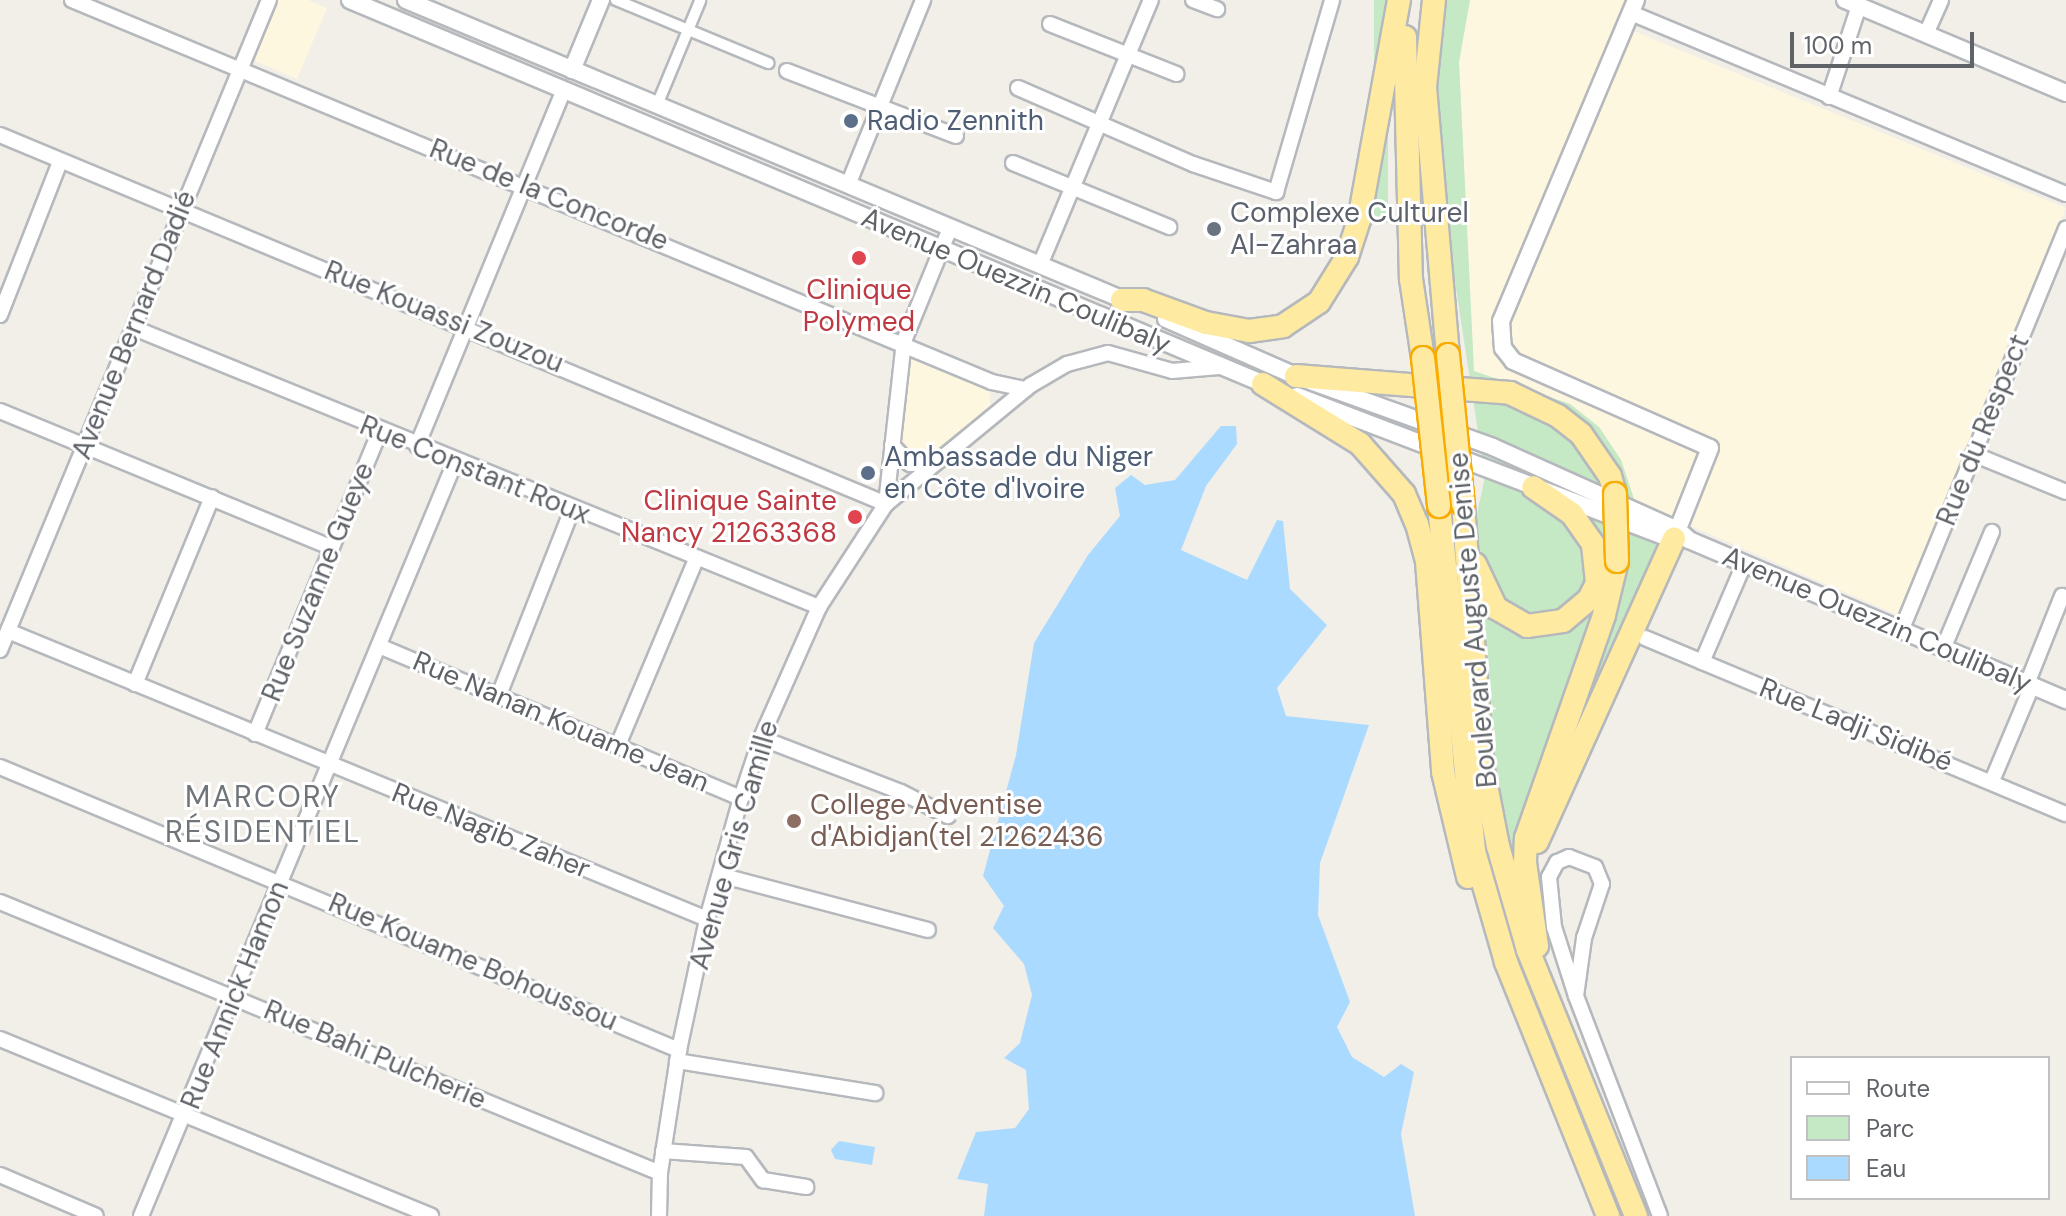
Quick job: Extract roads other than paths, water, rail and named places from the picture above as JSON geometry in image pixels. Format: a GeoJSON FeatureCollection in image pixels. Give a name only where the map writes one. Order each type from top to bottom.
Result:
{"type":"FeatureCollection","features":[{"type":"Feature","properties":{"kind":"highway"},"geometry":{"type":"LineString","coordinates":[[1122,300],[1143,300],[1206,323],[1249,331],[1283,326],[1319,302],[1347,257],[1359,220],[1399,0]]}},
{"type":"Feature","properties":{"kind":"highway","name":"Boulevard Auguste Denise"},"geometry":{"type":"LineString","coordinates":[[1408,0],[1403,86],[1411,279],[1423,358],[1474,851],[1506,962],[1608,1216]]}},
{"type":"Feature","properties":{"kind":"highway","name":"Boulevard Auguste Denise"},"geometry":{"type":"LineString","coordinates":[[1434,0],[1425,87],[1463,504],[1482,764],[1504,871],[1542,983],[1636,1216]]}},
{"type":"Feature","properties":{"kind":"highway"},"geometry":{"type":"LineString","coordinates":[[1296,376],[1510,393],[1558,416],[1581,434],[1610,476],[1615,494],[1617,561],[1604,615],[1533,806],[1525,863],[1542,983]]}},
{"type":"Feature","properties":{"kind":"highway"},"geometry":{"type":"LineString","coordinates":[[1263,384],[1360,444],[1404,494],[1417,524],[1427,562],[1443,772],[1459,854],[1506,962]]}},
{"type":"Feature","properties":{"kind":"highway"},"geometry":{"type":"LineString","coordinates":[[1463,504],[1477,573],[1496,608],[1519,623],[1545,627],[1563,621],[1589,599],[1598,563],[1585,529],[1533,487]]}},
{"type":"Feature","properties":{"kind":"highway"},"geometry":{"type":"LineString","coordinates":[[1532,907],[1537,843],[1554,795],[1680,537]]}},
{"type":"Feature","properties":{"kind":"street","name":"Rue de la Concorde"},"geometry":{"type":"LineString","coordinates":[[72,0],[904,341],[992,382],[1025,389]]}},
{"type":"Feature","properties":{"kind":"street","name":"Avenue Bernard Dadié"},"geometry":{"type":"LineString","coordinates":[[0,650],[269,0]]}},
{"type":"Feature","properties":{"kind":"street","name":"Avenue Ouezzin Coulibaly"},"geometry":{"type":"LineString","coordinates":[[350,0],[1219,367],[1533,487],[1680,537]]}},
{"type":"Feature","properties":{"kind":"street","name":"Avenue Ouezzin Coulibaly"},"geometry":{"type":"LineString","coordinates":[[406,0],[1040,265],[1296,376],[1493,447],[1680,537],[2066,700]]}},
{"type":"Feature","properties":{"kind":"street"},"geometry":{"type":"LineString","coordinates":[[572,70],[601,0]]}},
{"type":"Feature","properties":{"kind":"street"},"geometry":{"type":"LineString","coordinates":[[616,0],[768,63]]}},
{"type":"Feature","properties":{"kind":"street"},"geometry":{"type":"LineString","coordinates":[[848,185],[923,0]]}},
{"type":"Feature","properties":{"kind":"street"},"geometry":{"type":"LineString","coordinates":[[1040,265],[1102,124],[1151,0]]}},
{"type":"Feature","properties":{"kind":"street"},"geometry":{"type":"LineString","coordinates":[[1193,0],[1217,9]]}},
{"type":"Feature","properties":{"kind":"street"},"geometry":{"type":"LineString","coordinates":[[1018,88],[1276,192],[1332,0]]}},
{"type":"Feature","properties":{"kind":"street"},"geometry":{"type":"LineString","coordinates":[[1926,34],[1941,0]]}},
{"type":"Feature","properties":{"kind":"street"},"geometry":{"type":"LineString","coordinates":[[657,105],[700,1]]}},
{"type":"Feature","properties":{"kind":"street"},"geometry":{"type":"LineString","coordinates":[[1829,97],[1852,3],[2066,93]]}},
{"type":"Feature","properties":{"kind":"street"},"geometry":{"type":"LineString","coordinates":[[1680,537],[1710,448],[1513,361],[1503,348],[1501,321],[1634,7],[1829,97],[2066,194]]}},
{"type":"Feature","properties":{"kind":"street"},"geometry":{"type":"LineString","coordinates":[[1050,24],[1176,74]]}},
{"type":"Feature","properties":{"kind":"street"},"geometry":{"type":"LineString","coordinates":[[787,71],[879,109],[956,136]]}},
{"type":"Feature","properties":{"kind":"street"},"geometry":{"type":"LineString","coordinates":[[417,446],[564,90]]}},
{"type":"Feature","properties":{"kind":"street","name":"Rue Kouassi Zouzou"},"geometry":{"type":"LineString","coordinates":[[0,135],[467,326],[886,504]]}},
{"type":"Feature","properties":{"kind":"street"},"geometry":{"type":"LineString","coordinates":[[0,315],[60,162]]}},
{"type":"Feature","properties":{"kind":"street"},"geometry":{"type":"LineString","coordinates":[[1013,163],[1169,227]]}},
{"type":"Feature","properties":{"kind":"street"},"geometry":{"type":"LineString","coordinates":[[886,504],[904,341],[950,228]]}},
{"type":"Feature","properties":{"kind":"street","name":"Rue du Respect"},"geometry":{"type":"LineString","coordinates":[[1901,631],[2066,228]]}},
{"type":"Feature","properties":{"kind":"street","name":"Rue Constant Roux"},"geometry":{"type":"LineString","coordinates":[[134,328],[572,510],[819,607]]}},
{"type":"Feature","properties":{"kind":"street","name":"Avenue Gris Camille"},"geometry":{"type":"LineString","coordinates":[[659,1216],[660,1173],[678,1055],[707,919],[741,798],[761,738],[819,607],[886,504],[1025,389],[1067,364],[1108,353],[1172,371],[1219,367]]}},
{"type":"Feature","properties":{"kind":"street"},"geometry":{"type":"LineString","coordinates":[[992,382],[993,416]]}},
{"type":"Feature","properties":{"kind":"street"},"geometry":{"type":"LineString","coordinates":[[0,411],[332,548]]}},
{"type":"Feature","properties":{"kind":"street","name":"Rue Suzanne Gueye"},"geometry":{"type":"LineString","coordinates":[[255,734],[380,431]]}},
{"type":"Feature","properties":{"kind":"street"},"geometry":{"type":"LineString","coordinates":[[892,445],[910,464],[935,463]]}},
{"type":"Feature","properties":{"kind":"street"},"geometry":{"type":"LineString","coordinates":[[1973,454],[2066,492]]}},
{"type":"Feature","properties":{"kind":"street","name":"Rue Annick Hamon"},"geometry":{"type":"LineString","coordinates":[[141,1216],[186,1116],[455,462]]}},
{"type":"Feature","properties":{"kind":"street"},"geometry":{"type":"LineString","coordinates":[[135,684],[212,497]]}},
{"type":"Feature","properties":{"kind":"street"},"geometry":{"type":"LineString","coordinates":[[499,695],[572,510]]}},
{"type":"Feature","properties":{"kind":"street"},"geometry":{"type":"LineString","coordinates":[[1943,649],[1992,532]]}},
{"type":"Feature","properties":{"kind":"street"},"geometry":{"type":"LineString","coordinates":[[618,745],[696,559]]}},
{"type":"Feature","properties":{"kind":"street"},"geometry":{"type":"LineString","coordinates":[[1702,662],[1744,564]]}},
{"type":"Feature","properties":{"kind":"street"},"geometry":{"type":"LineString","coordinates":[[1992,781],[2062,596]]}},
{"type":"Feature","properties":{"kind":"street","name":"Rue Nagib Zaher"},"geometry":{"type":"LineString","coordinates":[[8,631],[707,919]]}},
{"type":"Feature","properties":{"kind":"street","name":"Rue Ladji Sidibé"},"geometry":{"type":"LineString","coordinates":[[1645,638],[2066,814]]}},
{"type":"Feature","properties":{"kind":"street","name":"Rue Nanan Kouame Jean"},"geometry":{"type":"LineString","coordinates":[[379,646],[741,798]]}},
{"type":"Feature","properties":{"kind":"street"},"geometry":{"type":"LineString","coordinates":[[761,738],[901,792],[948,816]]}},
{"type":"Feature","properties":{"kind":"street","name":"Rue Kouame Bohoussou"},"geometry":{"type":"LineString","coordinates":[[0,767],[282,882],[678,1055],[875,1093]]}},
{"type":"Feature","properties":{"kind":"street"},"geometry":{"type":"LineString","coordinates":[[1576,996],[1584,938],[1602,884],[1595,867],[1569,857],[1557,862],[1547,895],[1576,996],[1660,1216]]}},
{"type":"Feature","properties":{"kind":"street"},"geometry":{"type":"LineString","coordinates":[[720,875],[928,930]]}},
{"type":"Feature","properties":{"kind":"street","name":"Rue Bahi Pulcherie"},"geometry":{"type":"LineString","coordinates":[[0,902],[660,1173]]}},
{"type":"Feature","properties":{"kind":"street"},"geometry":{"type":"LineString","coordinates":[[0,1039],[431,1216]]}},
{"type":"Feature","properties":{"kind":"street"},"geometry":{"type":"LineString","coordinates":[[663,1151],[746,1157],[763,1180],[806,1187]]}},
{"type":"Feature","properties":{"kind":"street"},"geometry":{"type":"LineString","coordinates":[[0,1175],[96,1216]]}},
{"type":"Feature","properties":{"kind":"water"},"geometry":{"type":"Polygon","coordinates":[[[1221,426],[1236,426],[1237,444],[1206,486],[1181,550],[1247,580],[1277,520],[1283,521],[1290,589],[1327,625],[1277,688],[1286,716],[1369,725],[1320,863],[1318,915],[1350,1002],[1337,1027],[1352,1057],[1384,1077],[1401,1064],[1414,1072],[1401,1134],[1415,1216],[984,1216],[988,1184],[957,1179],[976,1132],[1015,1128],[1029,1109],[1026,1070],[1004,1058],[1020,1043],[1032,995],[1024,964],[993,928],[1004,906],[983,876],[1016,755],[1034,643],[1088,555],[1120,516],[1115,488],[1131,475],[1145,485],[1175,480],[1221,426]]]}},
{"type":"Feature","properties":{"kind":"water"},"geometry":{"type":"Polygon","coordinates":[[[839,1141],[875,1147],[872,1165],[835,1159],[831,1150],[839,1141]]]}},
{"type":"Feature","properties":{"kind":"place","name":"Radio Zennith"},"geometry":{"type":"Point","coordinates":[851,121]}},
{"type":"Feature","properties":{"kind":"place","name":"Complexe Culturel Al-Zahraa"},"geometry":{"type":"Point","coordinates":[1214,229]}},
{"type":"Feature","properties":{"kind":"place","name":"Clinique Polymed"},"geometry":{"type":"Point","coordinates":[859,258]}},
{"type":"Feature","properties":{"kind":"place","name":"Ambassade du Niger en Côte d'Ivoire"},"geometry":{"type":"Point","coordinates":[868,473]}},
{"type":"Feature","properties":{"kind":"place","name":"Clinique Sainte Nancy 21263368"},"geometry":{"type":"Point","coordinates":[855,517]}},
{"type":"Feature","properties":{"kind":"place","name":"College Adventise d'Abidjan(tel 21262436"},"geometry":{"type":"Point","coordinates":[794,821]}},
{"type":"Feature","properties":{"kind":"district","name":"MARCORY RÉSIDENTIEL"},"geometry":{"type":"Point","coordinates":[263,814]}}]}
